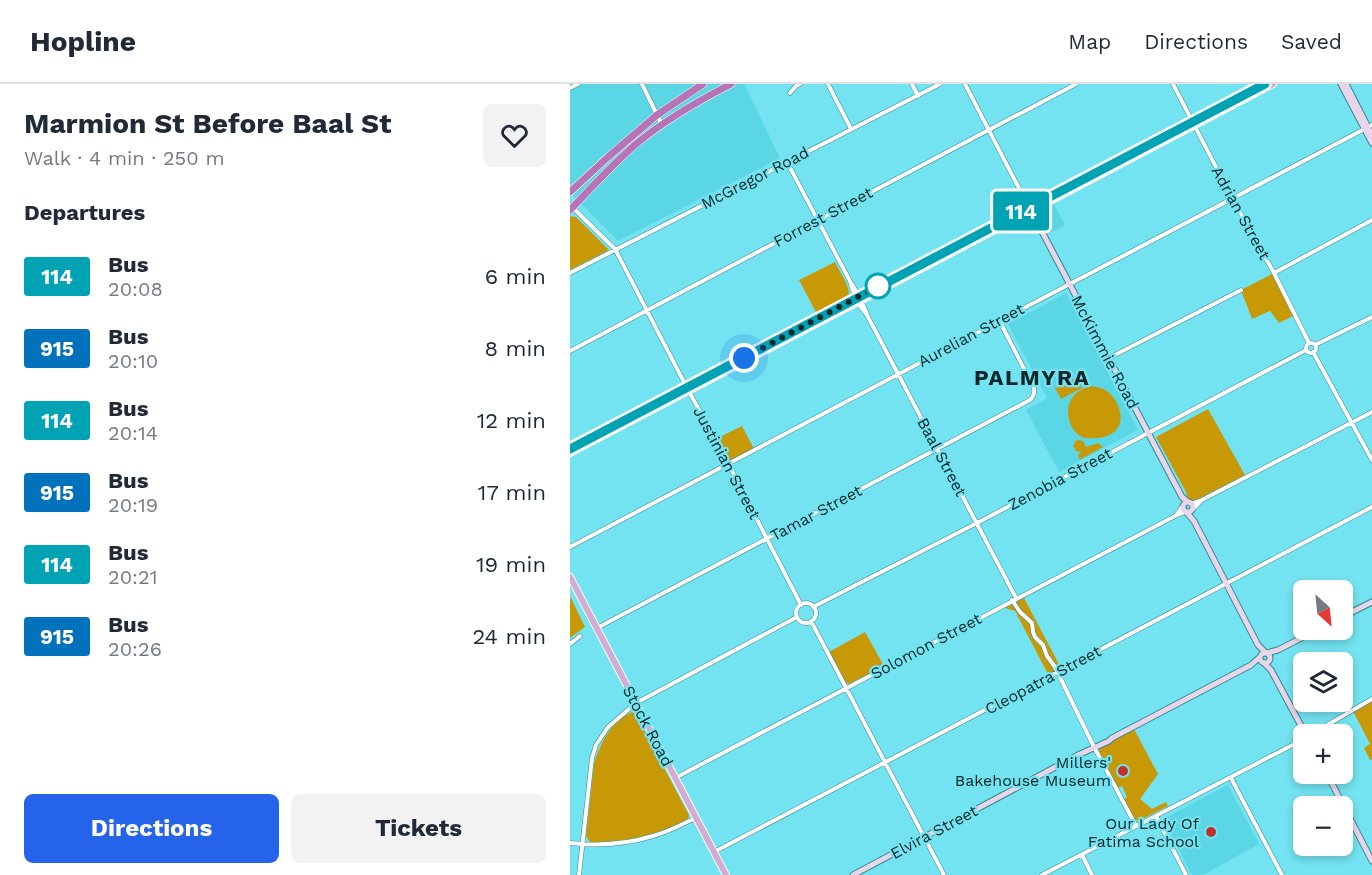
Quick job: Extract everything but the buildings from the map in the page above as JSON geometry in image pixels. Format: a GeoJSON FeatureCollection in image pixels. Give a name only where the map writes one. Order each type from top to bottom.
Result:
{"type":"FeatureCollection","features":[{"type":"Feature","properties":{"kind":"highway"},"geometry":{"type":"LineString","coordinates":[[570,192],[657,115],[702,84]]}},
{"type":"Feature","properties":{"kind":"highway"},"geometry":{"type":"LineString","coordinates":[[571,208],[637,144],[662,125],[731,84]]}},
{"type":"Feature","properties":{"kind":"main road"},"geometry":{"type":"LineString","coordinates":[[570,451],[1265,84]]}},
{"type":"Feature","properties":{"kind":"main road"},"geometry":{"type":"LineString","coordinates":[[1027,210],[1273,84]]}},
{"type":"Feature","properties":{"kind":"main road"},"geometry":{"type":"LineString","coordinates":[[1341,84],[1368,127],[1372,143]]}},
{"type":"Feature","properties":{"kind":"main road"},"geometry":{"type":"LineString","coordinates":[[1346,84],[1372,135]]}},
{"type":"Feature","properties":{"kind":"main road","name":"McKimmie Road"},"geometry":{"type":"LineString","coordinates":[[1027,210],[1188,508]]}},
{"type":"Feature","properties":{"kind":"main road"},"geometry":{"type":"LineString","coordinates":[[1188,508],[1271,670],[1302,724]]}},
{"type":"Feature","properties":{"kind":"main road","name":"Stock Road"},"geometry":{"type":"LineString","coordinates":[[570,577],[726,875]]}},
{"type":"Feature","properties":{"kind":"main road"},"geometry":{"type":"LineString","coordinates":[[1353,612],[1372,602]]}},
{"type":"Feature","properties":{"kind":"main road","name":"Elvira Street"},"geometry":{"type":"LineString","coordinates":[[853,875],[1082,751],[1112,738],[1298,640]]}},
{"type":"Feature","properties":{"kind":"main road"},"geometry":{"type":"LineString","coordinates":[[1332,784],[1372,861]]}},
{"type":"Feature","properties":{"kind":"street"},"geometry":{"type":"LineString","coordinates":[[570,88],[578,84]]}},
{"type":"Feature","properties":{"kind":"street"},"geometry":{"type":"LineString","coordinates":[[642,84],[662,125]]}},
{"type":"Feature","properties":{"kind":"street"},"geometry":{"type":"LineString","coordinates":[[790,93],[800,84]]}},
{"type":"Feature","properties":{"kind":"street"},"geometry":{"type":"LineString","coordinates":[[828,84],[851,129]]}},
{"type":"Feature","properties":{"kind":"street"},"geometry":{"type":"LineString","coordinates":[[912,84],[918,96]]}},
{"type":"Feature","properties":{"kind":"street","name":"McGregor Road"},"geometry":{"type":"LineString","coordinates":[[570,273],[940,84]]}},
{"type":"Feature","properties":{"kind":"street","name":"McKimmie Road"},"geometry":{"type":"LineString","coordinates":[[965,84],[1022,194],[1027,210]]}},
{"type":"Feature","properties":{"kind":"street","name":"Forrest Street"},"geometry":{"type":"LineString","coordinates":[[570,351],[1076,84]]}},
{"type":"Feature","properties":{"kind":"street","name":"Adrian Street"},"geometry":{"type":"LineString","coordinates":[[1173,84],[1309,343]]}},
{"type":"Feature","properties":{"kind":"street","name":"Aurelian Street"},"geometry":{"type":"LineString","coordinates":[[570,547],[1368,127]]}},
{"type":"Feature","properties":{"kind":"street","name":"Baal Street"},"geometry":{"type":"LineString","coordinates":[[787,162],[977,523],[1020,612],[1031,621],[1035,637],[1043,645],[1047,656],[1058,672],[1136,826]]}},
{"type":"Feature","properties":{"kind":"street"},"geometry":{"type":"LineString","coordinates":[[1022,194],[1028,200],[1037,203]]}},
{"type":"Feature","properties":{"kind":"street","name":"Justinian Street"},"geometry":{"type":"LineString","coordinates":[[571,208],[615,249],[801,605]]}},
{"type":"Feature","properties":{"kind":"street"},"geometry":{"type":"LineString","coordinates":[[1274,273],[1372,220]]}},
{"type":"Feature","properties":{"kind":"street"},"geometry":{"type":"LineString","coordinates":[[1108,359],[1241,290]]}},
{"type":"Feature","properties":{"kind":"street"},"geometry":{"type":"LineString","coordinates":[[1313,352],[1306,350],[1309,343],[1315,345],[1372,317]]}},
{"type":"Feature","properties":{"kind":"street","name":"Tamar Street"},"geometry":{"type":"LineString","coordinates":[[597,628],[1030,400],[1034,396],[1034,388],[999,320]]}},
{"type":"Feature","properties":{"kind":"street"},"geometry":{"type":"LineString","coordinates":[[1315,345],[1313,352],[1372,460]]}},
{"type":"Feature","properties":{"kind":"street","name":"Zenobia Street"},"geometry":{"type":"LineString","coordinates":[[813,607],[1306,350]]}},
{"type":"Feature","properties":{"kind":"street","name":"Solomon Street"},"geometry":{"type":"LineString","coordinates":[[675,778],[1372,412]]}},
{"type":"Feature","properties":{"kind":"street","name":"Cleopatra Street"},"geometry":{"type":"LineString","coordinates":[[714,852],[1372,507]]}},
{"type":"Feature","properties":{"kind":"street"},"geometry":{"type":"LineString","coordinates":[[808,603],[813,607],[815,613],[811,621],[800,621],[797,617],[796,610],[801,605],[808,603]]}},
{"type":"Feature","properties":{"kind":"street"},"geometry":{"type":"LineString","coordinates":[[579,875],[592,758],[596,745],[608,727],[636,703],[797,617]]}},
{"type":"Feature","properties":{"kind":"street"},"geometry":{"type":"LineString","coordinates":[[811,621],[944,875]]}},
{"type":"Feature","properties":{"kind":"street"},"geometry":{"type":"LineString","coordinates":[[570,644],[580,636]]}},
{"type":"Feature","properties":{"kind":"street"},"geometry":{"type":"LineString","coordinates":[[1328,724],[1372,699]]}},
{"type":"Feature","properties":{"kind":"street"},"geometry":{"type":"LineString","coordinates":[[1042,875],[1293,745]]}},
{"type":"Feature","properties":{"kind":"street"},"geometry":{"type":"LineString","coordinates":[[1231,778],[1282,875]]}},
{"type":"Feature","properties":{"kind":"street"},"geometry":{"type":"LineString","coordinates":[[1156,816],[1186,875]]}},
{"type":"Feature","properties":{"kind":"street"},"geometry":{"type":"LineString","coordinates":[[570,843],[605,844],[639,840],[696,818]]}},
{"type":"Feature","properties":{"kind":"street"},"geometry":{"type":"LineString","coordinates":[[1082,855],[1092,875]]}},
{"type":"Feature","properties":{"kind":"shaded area"},"geometry":{"type":"Polygon","coordinates":[[[570,84],[744,84],[780,158],[618,241],[570,193],[570,84]]]}},
{"type":"Feature","properties":{"kind":"shaded area"},"geometry":{"type":"Polygon","coordinates":[[[1054,204],[1065,225],[1050,233],[1040,213],[1054,204]]]}},
{"type":"Feature","properties":{"kind":"shaded area"},"geometry":{"type":"Polygon","coordinates":[[[570,216],[576,217],[608,249],[570,270],[570,216]]]}},
{"type":"Feature","properties":{"kind":"shaded area"},"geometry":{"type":"Polygon","coordinates":[[[835,262],[846,284],[849,297],[817,314],[799,280],[835,262]]]}},
{"type":"Feature","properties":{"kind":"shaded area"},"geometry":{"type":"Polygon","coordinates":[[[1274,273],[1295,315],[1279,323],[1270,311],[1252,319],[1241,290],[1274,273]]]}},
{"type":"Feature","properties":{"kind":"shaded area"},"geometry":{"type":"Polygon","coordinates":[[[1066,293],[1138,430],[1059,472],[1026,410],[1047,398],[1008,324],[1066,293]]]}},
{"type":"Feature","properties":{"kind":"shaded area"},"geometry":{"type":"Polygon","coordinates":[[[1077,377],[1082,388],[1061,399],[1055,388],[1077,377]]]}},
{"type":"Feature","properties":{"kind":"shaded area"},"geometry":{"type":"Polygon","coordinates":[[[1089,386],[1107,391],[1115,400],[1120,411],[1118,428],[1099,438],[1082,437],[1074,431],[1069,421],[1068,410],[1072,398],[1078,391],[1089,386]]]}},
{"type":"Feature","properties":{"kind":"shaded area"},"geometry":{"type":"Polygon","coordinates":[[[1208,409],[1245,475],[1194,501],[1187,498],[1186,492],[1156,437],[1208,409]]]}},
{"type":"Feature","properties":{"kind":"shaded area"},"geometry":{"type":"Polygon","coordinates":[[[742,426],[754,449],[728,463],[714,440],[742,426]]]}},
{"type":"Feature","properties":{"kind":"shaded area"},"geometry":{"type":"Polygon","coordinates":[[[1078,440],[1083,441],[1086,447],[1098,443],[1103,447],[1079,459],[1078,455],[1081,452],[1076,451],[1073,446],[1078,440]]]}},
{"type":"Feature","properties":{"kind":"shaded area"},"geometry":{"type":"Polygon","coordinates":[[[570,596],[585,627],[570,638],[570,596]]]}},
{"type":"Feature","properties":{"kind":"shaded area"},"geometry":{"type":"Polygon","coordinates":[[[1024,598],[1061,668],[1048,674],[1015,611],[1005,608],[1024,598]]]}},
{"type":"Feature","properties":{"kind":"shaded area"},"geometry":{"type":"Polygon","coordinates":[[[865,632],[884,666],[849,684],[845,682],[829,652],[865,632]]]}},
{"type":"Feature","properties":{"kind":"shaded area"},"geometry":{"type":"Polygon","coordinates":[[[1372,701],[1372,759],[1370,760],[1364,748],[1370,744],[1353,711],[1372,701]]]}},
{"type":"Feature","properties":{"kind":"shaded area"},"geometry":{"type":"Polygon","coordinates":[[[632,712],[635,713],[689,815],[688,819],[640,837],[590,842],[586,836],[596,756],[612,727],[632,712]]]}},
{"type":"Feature","properties":{"kind":"shaded area"},"geometry":{"type":"Polygon","coordinates":[[[1134,729],[1158,774],[1140,799],[1152,809],[1166,802],[1168,806],[1138,821],[1133,818],[1124,799],[1127,797],[1122,786],[1118,788],[1099,751],[1101,746],[1134,729]]]}},
{"type":"Feature","properties":{"kind":"shaded area","name":"Our Lady Of Fatima School"},"geometry":{"type":"Polygon","coordinates":[[[1228,785],[1259,844],[1203,875],[1192,875],[1163,819],[1228,785]]]}},
{"type":"Feature","properties":{"kind":"bus line","name":"114"},"geometry":{"type":"LineString","coordinates":[[570,449],[1265,84]]}},
{"type":"Feature","properties":{"kind":"place","name":"Millers' Bakehouse Museum"},"geometry":{"type":"Point","coordinates":[1123,771]}},
{"type":"Feature","properties":{"kind":"place","name":"Our Lady Of Fatima School"},"geometry":{"type":"Point","coordinates":[1211,832]}},
{"type":"Feature","properties":{"kind":"district","name":"PALMYRA"},"geometry":{"type":"Point","coordinates":[1032,377]}},
{"type":"Feature","properties":{"kind":"route"},"geometry":{"type":"LineString","coordinates":[[744,358],[886,282],[878,286]]}}]}
